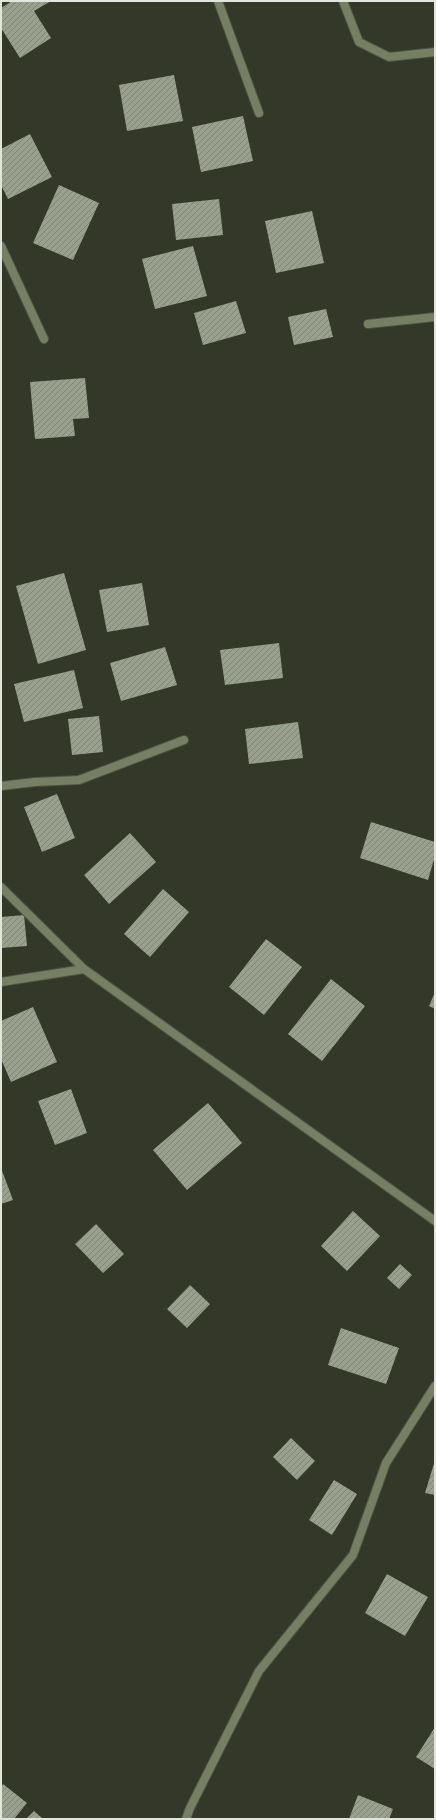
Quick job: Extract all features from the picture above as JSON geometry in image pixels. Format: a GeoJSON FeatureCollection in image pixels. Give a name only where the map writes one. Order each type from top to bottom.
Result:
{"type":"FeatureCollection","features":[{"type":"Feature","properties":{"kind":"street"},"geometry":{"type":"LineString","coordinates":[[218,1],[259,113]]}},
{"type":"Feature","properties":{"kind":"street"},"geometry":{"type":"LineString","coordinates":[[343,1],[359,42],[389,57],[435,52]]}},
{"type":"Feature","properties":{"kind":"street"},"geometry":{"type":"LineString","coordinates":[[1,246],[44,339]]}},
{"type":"Feature","properties":{"kind":"street"},"geometry":{"type":"LineString","coordinates":[[368,324],[435,318]]}},
{"type":"Feature","properties":{"kind":"street"},"geometry":{"type":"LineString","coordinates":[[1,786],[35,782],[80,780],[184,740]]}},
{"type":"Feature","properties":{"kind":"street"},"geometry":{"type":"LineString","coordinates":[[1,888],[84,969],[435,1221]]}},
{"type":"Feature","properties":{"kind":"street"},"geometry":{"type":"LineString","coordinates":[[1,982],[84,969]]}},
{"type":"Feature","properties":{"kind":"street"},"geometry":{"type":"LineString","coordinates":[[186,1819],[258,1671],[353,1555],[386,1463],[435,1386]]}},
{"type":"Feature","properties":{"kind":"building"},"geometry":{"type":"Polygon","coordinates":[[[12,1],[51,1],[34,11],[51,38],[20,58],[1,28],[1,8],[12,1]]]}},
{"type":"Feature","properties":{"kind":"building"},"geometry":{"type":"Polygon","coordinates":[[[174,75],[183,121],[127,131],[119,85],[174,75]]]}},
{"type":"Feature","properties":{"kind":"building"},"geometry":{"type":"Polygon","coordinates":[[[243,116],[253,161],[201,172],[192,127],[243,116]]]}},
{"type":"Feature","properties":{"kind":"building"},"geometry":{"type":"Polygon","coordinates":[[[30,134],[52,177],[8,199],[1,185],[1,149],[30,134]]]}},
{"type":"Feature","properties":{"kind":"building"},"geometry":{"type":"Polygon","coordinates":[[[59,185],[99,203],[73,260],[33,243],[59,185]]]}},
{"type":"Feature","properties":{"kind":"building"},"geometry":{"type":"Polygon","coordinates":[[[219,199],[223,235],[176,240],[172,204],[219,199]]]}},
{"type":"Feature","properties":{"kind":"building"},"geometry":{"type":"Polygon","coordinates":[[[312,211],[324,263],[276,273],[265,221],[312,211]]]}},
{"type":"Feature","properties":{"kind":"building"},"geometry":{"type":"Polygon","coordinates":[[[193,246],[207,296],[155,309],[142,259],[193,246]]]}},
{"type":"Feature","properties":{"kind":"building"},"geometry":{"type":"Polygon","coordinates":[[[236,301],[246,333],[203,345],[194,313],[236,301]]]}},
{"type":"Feature","properties":{"kind":"building"},"geometry":{"type":"Polygon","coordinates":[[[326,309],[333,337],[294,345],[288,317],[326,309]]]}},
{"type":"Feature","properties":{"kind":"building"},"geometry":{"type":"Polygon","coordinates":[[[85,378],[89,418],[73,419],[75,436],[35,439],[30,382],[85,378]]]}},
{"type":"Feature","properties":{"kind":"building"},"geometry":{"type":"Polygon","coordinates":[[[64,573],[86,650],[38,664],[16,586],[64,573]]]}},
{"type":"Feature","properties":{"kind":"building"},"geometry":{"type":"Polygon","coordinates":[[[142,583],[149,625],[107,632],[99,590],[142,583]]]}},
{"type":"Feature","properties":{"kind":"building"},"geometry":{"type":"Polygon","coordinates":[[[279,643],[283,678],[225,685],[220,650],[279,643]]]}},
{"type":"Feature","properties":{"kind":"building"},"geometry":{"type":"Polygon","coordinates":[[[165,647],[177,685],[121,701],[110,663],[165,647]]]}},
{"type":"Feature","properties":{"kind":"building"},"geometry":{"type":"Polygon","coordinates":[[[74,670],[83,708],[24,722],[14,684],[74,670]]]}},
{"type":"Feature","properties":{"kind":"building"},"geometry":{"type":"Polygon","coordinates":[[[99,716],[103,752],[72,755],[68,719],[99,716]]]}},
{"type":"Feature","properties":{"kind":"building"},"geometry":{"type":"Polygon","coordinates":[[[298,722],[303,758],[249,764],[245,729],[298,722]]]}},
{"type":"Feature","properties":{"kind":"building"},"geometry":{"type":"Polygon","coordinates":[[[57,794],[75,838],[42,852],[24,807],[57,794]]]}},
{"type":"Feature","properties":{"kind":"building"},"geometry":{"type":"Polygon","coordinates":[[[371,822],[435,842],[435,856],[428,880],[360,858],[371,822]]]}},
{"type":"Feature","properties":{"kind":"building"},"geometry":{"type":"Polygon","coordinates":[[[130,833],[156,862],[109,904],[84,875],[130,833]]]}},
{"type":"Feature","properties":{"kind":"building"},"geometry":{"type":"Polygon","coordinates":[[[163,889],[189,912],[150,957],[124,934],[163,889]]]}},
{"type":"Feature","properties":{"kind":"building"},"geometry":{"type":"Polygon","coordinates":[[[24,915],[27,946],[1,948],[1,917],[24,915]]]}},
{"type":"Feature","properties":{"kind":"building"},"geometry":{"type":"Polygon","coordinates":[[[266,939],[302,967],[264,1015],[229,987],[266,939]]]}},
{"type":"Feature","properties":{"kind":"building"},"geometry":{"type":"Polygon","coordinates":[[[331,979],[365,1006],[322,1061],[288,1034],[331,979]]]}},
{"type":"Feature","properties":{"kind":"building"},"geometry":{"type":"Polygon","coordinates":[[[435,992],[435,1009],[429,1006],[435,992]]]}},
{"type":"Feature","properties":{"kind":"building"},"geometry":{"type":"Polygon","coordinates":[[[33,1007],[57,1062],[11,1082],[1,1059],[1,1021],[33,1007]]]}},
{"type":"Feature","properties":{"kind":"building"},"geometry":{"type":"Polygon","coordinates":[[[71,1089],[87,1133],[55,1145],[38,1101],[71,1089]]]}},
{"type":"Feature","properties":{"kind":"building"},"geometry":{"type":"Polygon","coordinates":[[[208,1103],[242,1143],[187,1190],[153,1150],[208,1103]]]}},
{"type":"Feature","properties":{"kind":"building"},"geometry":{"type":"Polygon","coordinates":[[[1,1168],[13,1200],[1,1204],[1,1168]]]}},
{"type":"Feature","properties":{"kind":"building"},"geometry":{"type":"Polygon","coordinates":[[[353,1211],[380,1236],[347,1271],[321,1246],[353,1211]]]}},
{"type":"Feature","properties":{"kind":"building"},"geometry":{"type":"Polygon","coordinates":[[[96,1224],[124,1254],[103,1273],[75,1244],[96,1224]]]}},
{"type":"Feature","properties":{"kind":"building"},"geometry":{"type":"Polygon","coordinates":[[[400,1264],[412,1275],[399,1289],[387,1278],[400,1264]]]}},
{"type":"Feature","properties":{"kind":"building"},"geometry":{"type":"Polygon","coordinates":[[[190,1285],[210,1304],[187,1328],[167,1309],[190,1285]]]}},
{"type":"Feature","properties":{"kind":"building"},"geometry":{"type":"Polygon","coordinates":[[[341,1328],[399,1348],[386,1384],[328,1365],[341,1328]]]}},
{"type":"Feature","properties":{"kind":"building"},"geometry":{"type":"Polygon","coordinates":[[[291,1438],[315,1461],[297,1480],[273,1457],[291,1438]]]}},
{"type":"Feature","properties":{"kind":"building"},"geometry":{"type":"Polygon","coordinates":[[[435,1460],[435,1495],[425,1493],[435,1460]]]}},
{"type":"Feature","properties":{"kind":"building"},"geometry":{"type":"Polygon","coordinates":[[[334,1480],[357,1494],[332,1535],[309,1520],[334,1480]]]}},
{"type":"Feature","properties":{"kind":"building"},"geometry":{"type":"Polygon","coordinates":[[[387,1574],[428,1597],[405,1636],[365,1613],[387,1574]]]}},
{"type":"Feature","properties":{"kind":"building"},"geometry":{"type":"Polygon","coordinates":[[[435,1727],[435,1769],[416,1757],[435,1727]]]}},
{"type":"Feature","properties":{"kind":"building"},"geometry":{"type":"Polygon","coordinates":[[[3,1784],[27,1803],[14,1819],[1,1819],[1,1787],[3,1784]]]}},
{"type":"Feature","properties":{"kind":"building"},"geometry":{"type":"Polygon","coordinates":[[[358,1795],[393,1809],[389,1819],[349,1819],[358,1795]]]}},
{"type":"Feature","properties":{"kind":"building"},"geometry":{"type":"Polygon","coordinates":[[[34,1811],[43,1819],[26,1819],[34,1811]]]}}]}
